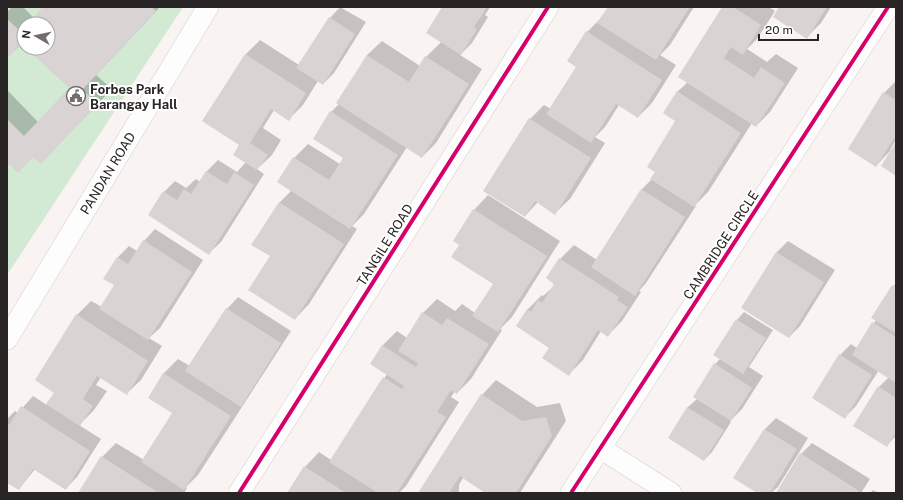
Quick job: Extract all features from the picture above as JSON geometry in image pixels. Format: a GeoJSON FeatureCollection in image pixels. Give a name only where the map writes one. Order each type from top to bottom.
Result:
{"type":"FeatureCollection","features":[{"type":"Feature","properties":{"kind":"street","name":"PANDAN ROAD"},"geometry":{"type":"LineString","coordinates":[[7,339],[208,7]]}},
{"type":"Feature","properties":{"kind":"street","name":"TANGILE ROAD"},"geometry":{"type":"LineString","coordinates":[[239,493],[548,7]]}},
{"type":"Feature","properties":{"kind":"street","name":"CAMBRIDGE CIRCLE"},"geometry":{"type":"LineString","coordinates":[[570,493],[888,7]]}},
{"type":"Feature","properties":{"kind":"street"},"geometry":{"type":"LineString","coordinates":[[600,448],[671,493]]}},
{"type":"Feature","properties":{"kind":"green space"},"geometry":{"type":"Polygon","coordinates":[[[7,7],[183,7],[7,275],[7,7]]]}},
{"type":"Feature","properties":{"kind":"building","name":"Forbes Park Barangay Hall"},"geometry":{"type":"Polygon","coordinates":[[[43,7],[151,7],[156,11],[82,90],[98,103],[41,164],[33,157],[18,173],[9,164],[7,166],[7,119],[24,136],[69,88],[35,56],[56,56],[56,16],[35,16],[43,7]]]}},
{"type":"Feature","properties":{"kind":"building"},"geometry":{"type":"Polygon","coordinates":[[[442,7],[487,7],[474,27],[477,29],[461,55],[426,33],[442,7]]]}},
{"type":"Feature","properties":{"kind":"building"},"geometry":{"type":"Polygon","coordinates":[[[608,7],[690,7],[656,60],[597,23],[608,7]]]}},
{"type":"Feature","properties":{"kind":"building"},"geometry":{"type":"Polygon","coordinates":[[[722,7],[733,7],[761,25],[743,55],[731,47],[724,58],[754,78],[761,67],[785,83],[756,127],[678,77],[722,7]]]}},
{"type":"Feature","properties":{"kind":"building"},"geometry":{"type":"Polygon","coordinates":[[[779,7],[827,7],[807,39],[773,17],[779,7]]]}},
{"type":"Feature","properties":{"kind":"building"},"geometry":{"type":"Polygon","coordinates":[[[329,17],[355,34],[323,85],[296,68],[329,17]]]}},
{"type":"Feature","properties":{"kind":"building"},"geometry":{"type":"Polygon","coordinates":[[[7,19],[16,27],[16,49],[7,59],[7,19]]]}},
{"type":"Feature","properties":{"kind":"building"},"geometry":{"type":"Polygon","coordinates":[[[586,31],[662,80],[638,118],[616,104],[591,143],[546,114],[576,67],[567,61],[586,31]]]}},
{"type":"Feature","properties":{"kind":"building"},"geometry":{"type":"Polygon","coordinates":[[[245,54],[306,93],[289,121],[271,109],[250,143],[268,155],[257,170],[233,155],[239,145],[202,121],[245,54]]]}},
{"type":"Feature","properties":{"kind":"building"},"geometry":{"type":"Polygon","coordinates":[[[367,55],[409,82],[425,56],[469,84],[422,158],[336,103],[367,55]]]}},
{"type":"Feature","properties":{"kind":"building"},"geometry":{"type":"Polygon","coordinates":[[[677,91],[741,133],[694,207],[650,179],[655,172],[647,167],[675,121],[663,113],[677,91]]]}},
{"type":"Feature","properties":{"kind":"building"},"geometry":{"type":"Polygon","coordinates":[[[883,92],[896,100],[896,135],[876,167],[848,149],[883,92]]]}},
{"type":"Feature","properties":{"kind":"building"},"geometry":{"type":"Polygon","coordinates":[[[330,111],[398,155],[350,229],[277,182],[293,157],[329,180],[343,158],[313,139],[330,111]]]}},
{"type":"Feature","properties":{"kind":"building"},"geometry":{"type":"Polygon","coordinates":[[[529,118],[591,158],[555,215],[535,201],[525,217],[483,191],[529,118]]]}},
{"type":"Feature","properties":{"kind":"building"},"geometry":{"type":"Polygon","coordinates":[[[896,142],[896,176],[881,166],[896,142]]]}},
{"type":"Feature","properties":{"kind":"building"},"geometry":{"type":"Polygon","coordinates":[[[206,171],[227,184],[234,172],[254,185],[209,255],[148,215],[163,191],[177,200],[184,189],[191,194],[206,171]]]}},
{"type":"Feature","properties":{"kind":"building"},"geometry":{"type":"Polygon","coordinates":[[[641,189],[685,217],[635,296],[591,267],[641,189]]]}},
{"type":"Feature","properties":{"kind":"building"},"geometry":{"type":"Polygon","coordinates":[[[279,202],[344,244],[295,320],[248,290],[270,256],[251,245],[279,202]]]}},
{"type":"Feature","properties":{"kind":"building"},"geometry":{"type":"Polygon","coordinates":[[[473,209],[547,256],[498,332],[472,316],[493,284],[451,257],[459,245],[453,241],[473,209]]]}},
{"type":"Feature","properties":{"kind":"building"},"geometry":{"type":"Polygon","coordinates":[[[143,240],[192,272],[148,340],[99,309],[114,285],[103,279],[117,257],[128,264],[143,240]]]}},
{"type":"Feature","properties":{"kind":"building"},"geometry":{"type":"Polygon","coordinates":[[[776,252],[824,282],[789,338],[741,308],[776,252]]]}},
{"type":"Feature","properties":{"kind":"building"},"geometry":{"type":"Polygon","coordinates":[[[559,258],[619,297],[617,300],[628,307],[608,337],[598,330],[569,376],[542,358],[549,348],[516,326],[527,309],[531,312],[538,300],[542,303],[554,284],[546,278],[559,258]]]}},
{"type":"Feature","properties":{"kind":"building"},"geometry":{"type":"Polygon","coordinates":[[[892,285],[896,288],[896,333],[871,318],[892,285]]]}},
{"type":"Feature","properties":{"kind":"building"},"geometry":{"type":"Polygon","coordinates":[[[226,308],[281,343],[241,407],[185,371],[226,308]]]}},
{"type":"Feature","properties":{"kind":"building"},"geometry":{"type":"Polygon","coordinates":[[[422,312],[442,325],[447,318],[489,344],[457,394],[451,390],[437,412],[446,417],[397,493],[378,493],[329,462],[383,377],[402,389],[404,386],[370,364],[382,345],[416,367],[418,363],[398,351],[422,312]]]}},
{"type":"Feature","properties":{"kind":"building"},"geometry":{"type":"Polygon","coordinates":[[[76,314],[148,361],[127,395],[97,376],[83,399],[93,406],[80,426],[46,404],[54,393],[35,380],[76,314]]]}},
{"type":"Feature","properties":{"kind":"building"},"geometry":{"type":"Polygon","coordinates":[[[736,319],[766,338],[743,374],[713,355],[736,319]]]}},
{"type":"Feature","properties":{"kind":"building"},"geometry":{"type":"Polygon","coordinates":[[[872,322],[896,337],[896,383],[852,355],[872,322]]]}},
{"type":"Feature","properties":{"kind":"building"},"geometry":{"type":"Polygon","coordinates":[[[839,354],[872,375],[845,419],[812,398],[839,354]]]}},
{"type":"Feature","properties":{"kind":"building"},"geometry":{"type":"Polygon","coordinates":[[[714,363],[752,388],[731,421],[693,397],[714,363]]]}},
{"type":"Feature","properties":{"kind":"building"},"geometry":{"type":"Polygon","coordinates":[[[163,373],[231,416],[184,490],[141,462],[172,413],[148,398],[163,373]]]}},
{"type":"Feature","properties":{"kind":"building"},"geometry":{"type":"Polygon","coordinates":[[[878,386],[896,398],[896,432],[887,447],[853,426],[878,386]]]}},
{"type":"Feature","properties":{"kind":"building"},"geometry":{"type":"Polygon","coordinates":[[[481,394],[522,421],[546,417],[552,436],[516,493],[485,493],[460,476],[449,493],[418,493],[481,394]]]}},
{"type":"Feature","properties":{"kind":"building"},"geometry":{"type":"Polygon","coordinates":[[[21,406],[90,451],[66,490],[33,469],[19,490],[7,483],[7,424],[9,425],[21,406]]]}},
{"type":"Feature","properties":{"kind":"building"},"geometry":{"type":"Polygon","coordinates":[[[687,407],[724,430],[704,461],[668,438],[687,407]]]}},
{"type":"Feature","properties":{"kind":"building"},"geometry":{"type":"Polygon","coordinates":[[[764,429],[797,449],[770,493],[757,493],[733,478],[764,429]]]}},
{"type":"Feature","properties":{"kind":"building"},"geometry":{"type":"Polygon","coordinates":[[[800,453],[859,491],[858,493],[776,493],[800,453]]]}},
{"type":"Feature","properties":{"kind":"building"},"geometry":{"type":"Polygon","coordinates":[[[101,456],[159,493],[78,493],[101,456]]]}},
{"type":"Feature","properties":{"kind":"building"},"geometry":{"type":"Polygon","coordinates":[[[304,466],[346,493],[287,493],[304,466]]]}},
{"type":"Feature","properties":{"kind":"cycle path"},"geometry":{"type":"LineString","coordinates":[[239,493],[548,7]]}},
{"type":"Feature","properties":{"kind":"cycle path"},"geometry":{"type":"LineString","coordinates":[[571,493],[888,7]]}},
{"type":"Feature","properties":{"kind":"place","name":"Forbes Park Barangay Hall"},"geometry":{"type":"Point","coordinates":[76,96]}}]}
